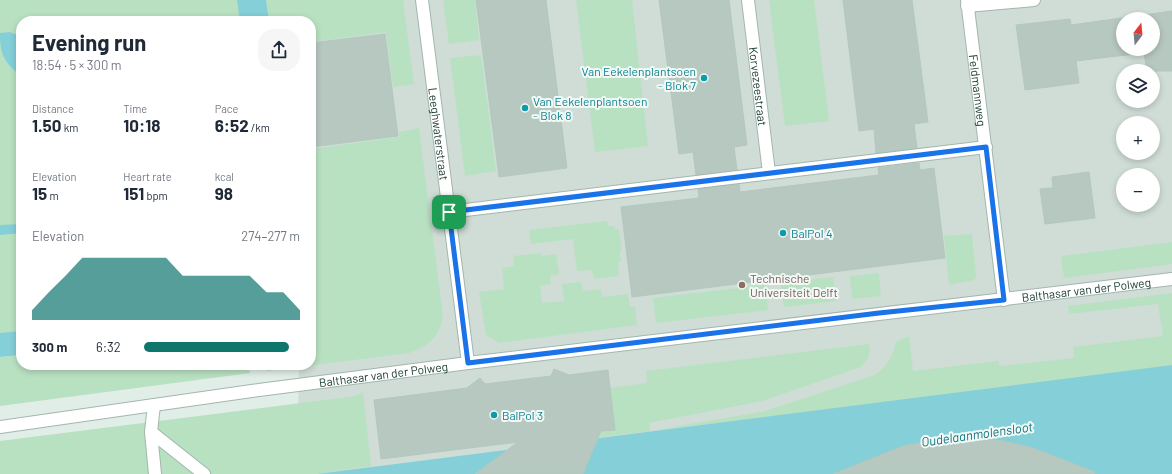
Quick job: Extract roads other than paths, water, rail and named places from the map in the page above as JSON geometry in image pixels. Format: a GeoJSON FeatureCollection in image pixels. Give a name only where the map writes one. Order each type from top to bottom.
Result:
{"type":"FeatureCollection","features":[{"type":"Feature","properties":{"kind":"street","name":"Leeghwaterstraat"},"geometry":{"type":"LineString","coordinates":[[422,0],[468,363]]}},
{"type":"Feature","properties":{"kind":"street","name":"Korvezeestraat"},"geometry":{"type":"LineString","coordinates":[[748,0],[769,173]]}},
{"type":"Feature","properties":{"kind":"street"},"geometry":{"type":"LineString","coordinates":[[967,3],[1034,0]]}},
{"type":"Feature","properties":{"kind":"street","name":"Feldmannweg"},"geometry":{"type":"LineString","coordinates":[[967,3],[1004,300]]}},
{"type":"Feature","properties":{"kind":"street"},"geometry":{"type":"LineString","coordinates":[[449,212],[986,147]]}},
{"type":"Feature","properties":{"kind":"street","name":"Balthasar van der Polweg"},"geometry":{"type":"LineString","coordinates":[[0,427],[259,390],[468,363],[1172,279]]}},
{"type":"Feature","properties":{"kind":"street"},"geometry":{"type":"LineString","coordinates":[[154,406],[151,432],[155,474]]}},
{"type":"Feature","properties":{"kind":"street"},"geometry":{"type":"LineString","coordinates":[[151,432],[204,474]]}},
{"type":"Feature","properties":{"kind":"water"},"geometry":{"type":"Polygon","coordinates":[[[237,0],[266,0],[268,16],[239,16],[237,0]]]}},
{"type":"Feature","properties":{"kind":"water"},"geometry":{"type":"Polygon","coordinates":[[[10,32],[16,35],[16,71],[4,58],[1,47],[0,33],[10,32]]]}},
{"type":"Feature","properties":{"kind":"water"},"geometry":{"type":"Polygon","coordinates":[[[16,224],[16,233],[0,235],[0,225],[16,224]]]}},
{"type":"Feature","properties":{"kind":"water"},"geometry":{"type":"Polygon","coordinates":[[[16,331],[16,355],[0,357],[0,333],[16,331]]]}},
{"type":"Feature","properties":{"kind":"water","name":"Oudelaanmolensloot"},"geometry":{"type":"Polygon","coordinates":[[[1172,365],[1172,474],[317,474],[1172,365]]]}},
{"type":"Feature","properties":{"kind":"place","name":"Van Eekelenplantsoen - Blok 7"},"geometry":{"type":"Point","coordinates":[704,78]}},
{"type":"Feature","properties":{"kind":"place","name":"Van Eekelenplantsoen - Blok 8"},"geometry":{"type":"Point","coordinates":[525,108]}},
{"type":"Feature","properties":{"kind":"place","name":"BalPol 4"},"geometry":{"type":"Point","coordinates":[783,233]}},
{"type":"Feature","properties":{"kind":"place","name":"Technische Universiteit Delft"},"geometry":{"type":"Point","coordinates":[742,285]}},
{"type":"Feature","properties":{"kind":"place","name":"BalPol 3"},"geometry":{"type":"Point","coordinates":[494,415]}}]}
